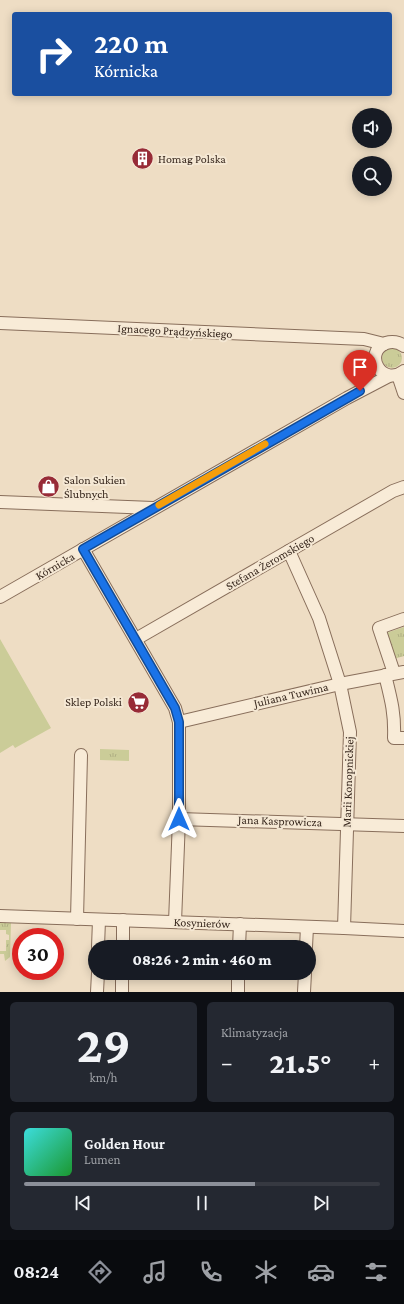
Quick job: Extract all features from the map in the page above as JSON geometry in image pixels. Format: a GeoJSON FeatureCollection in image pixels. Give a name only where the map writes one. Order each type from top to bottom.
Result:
{"type":"FeatureCollection","features":[{"type":"Feature","properties":{"kind":"street","name":"Ignacego Prądzyńskiego"},"geometry":{"type":"LineString","coordinates":[[0,323],[351,339],[380,349]]}},
{"type":"Feature","properties":{"kind":"street"},"geometry":{"type":"LineString","coordinates":[[404,346],[395,342],[389,342],[380,349],[376,362],[377,367],[381,372],[397,374],[404,393]]}},
{"type":"Feature","properties":{"kind":"street","name":"Kórnicka"},"geometry":{"type":"LineString","coordinates":[[360,391],[377,367]]}},
{"type":"Feature","properties":{"kind":"street","name":"Kórnicka"},"geometry":{"type":"LineString","coordinates":[[0,597],[360,391],[397,374]]}},
{"type":"Feature","properties":{"kind":"street","name":"Stefana Żeromskiego"},"geometry":{"type":"LineString","coordinates":[[136,639],[393,491],[404,487]]}},
{"type":"Feature","properties":{"kind":"street"},"geometry":{"type":"LineString","coordinates":[[0,502],[119,508],[154,508]]}},
{"type":"Feature","properties":{"kind":"street"},"geometry":{"type":"LineString","coordinates":[[119,508],[129,523]]}},
{"type":"Feature","properties":{"kind":"street"},"geometry":{"type":"LineString","coordinates":[[83,549],[175,708],[179,722],[179,819],[176,922]]}},
{"type":"Feature","properties":{"kind":"street","name":"Marii Konopnickiej"},"geometry":{"type":"LineString","coordinates":[[289,551],[319,618],[340,684],[350,732],[344,928]]}},
{"type":"Feature","properties":{"kind":"street"},"geometry":{"type":"LineString","coordinates":[[404,620],[379,628],[394,673],[392,700],[394,714],[394,738],[404,738]]}},
{"type":"Feature","properties":{"kind":"street","name":"Juliana Tuwima"},"geometry":{"type":"LineString","coordinates":[[179,722],[340,684],[394,673]]}},
{"type":"Feature","properties":{"kind":"street"},"geometry":{"type":"LineString","coordinates":[[77,919],[81,755]]}},
{"type":"Feature","properties":{"kind":"street","name":"Jana Kasprowicza"},"geometry":{"type":"LineString","coordinates":[[179,819],[347,823],[404,826]]}},
{"type":"Feature","properties":{"kind":"street","name":"Kosynierów"},"geometry":{"type":"LineString","coordinates":[[0,916],[404,931]]}},
{"type":"Feature","properties":{"kind":"street"},"geometry":{"type":"LineString","coordinates":[[98,940],[99,920]]}},
{"type":"Feature","properties":{"kind":"street"},"geometry":{"type":"LineString","coordinates":[[123,920],[123,940]]}},
{"type":"Feature","properties":{"kind":"street"},"geometry":{"type":"LineString","coordinates":[[239,940],[240,924]]}},
{"type":"Feature","properties":{"kind":"street"},"geometry":{"type":"LineString","coordinates":[[306,940],[307,927]]}},
{"type":"Feature","properties":{"kind":"street"},"geometry":{"type":"LineString","coordinates":[[97,992],[98,980]]}},
{"type":"Feature","properties":{"kind":"street"},"geometry":{"type":"LineString","coordinates":[[122,980],[122,992]]}},
{"type":"Feature","properties":{"kind":"street"},"geometry":{"type":"LineString","coordinates":[[238,980],[238,992]]}},
{"type":"Feature","properties":{"kind":"street"},"geometry":{"type":"LineString","coordinates":[[304,992],[305,980]]}},
{"type":"Feature","properties":{"kind":"green space"},"geometry":{"type":"Polygon","coordinates":[[[392,348],[399,351],[402,358],[399,365],[392,368],[385,365],[382,358],[385,351],[392,348]]]}},
{"type":"Feature","properties":{"kind":"green space"},"geometry":{"type":"Polygon","coordinates":[[[404,627],[404,656],[394,659],[386,633],[404,627]]]}},
{"type":"Feature","properties":{"kind":"green space"},"geometry":{"type":"Polygon","coordinates":[[[0,639],[51,728],[15,748],[13,745],[0,753],[0,639]]]}},
{"type":"Feature","properties":{"kind":"green space"},"geometry":{"type":"Polygon","coordinates":[[[100,749],[129,750],[129,761],[100,760],[100,749]]]}},
{"type":"Feature","properties":{"kind":"green space"},"geometry":{"type":"Polygon","coordinates":[[[0,922],[11,923],[10,957],[5,961],[4,954],[0,954],[0,951],[6,951],[6,940],[9,940],[9,935],[6,934],[6,930],[0,930],[0,922]]]}},
{"type":"Feature","properties":{"kind":"slow traffic"},"geometry":{"type":"LineString","coordinates":[[159,505],[265,444]]}},
{"type":"Feature","properties":{"kind":"place","name":"Homag Polska"},"geometry":{"type":"Point","coordinates":[143,159]}},
{"type":"Feature","properties":{"kind":"place","name":"Salon Sukien Ślubnych"},"geometry":{"type":"Point","coordinates":[48,487]}},
{"type":"Feature","properties":{"kind":"place","name":"Sklep Polski"},"geometry":{"type":"Point","coordinates":[138,702]}},
{"type":"Feature","properties":{"kind":"route"},"geometry":{"type":"LineString","coordinates":[[179,819],[179,722],[175,708],[83,549],[360,391]]}}]}
